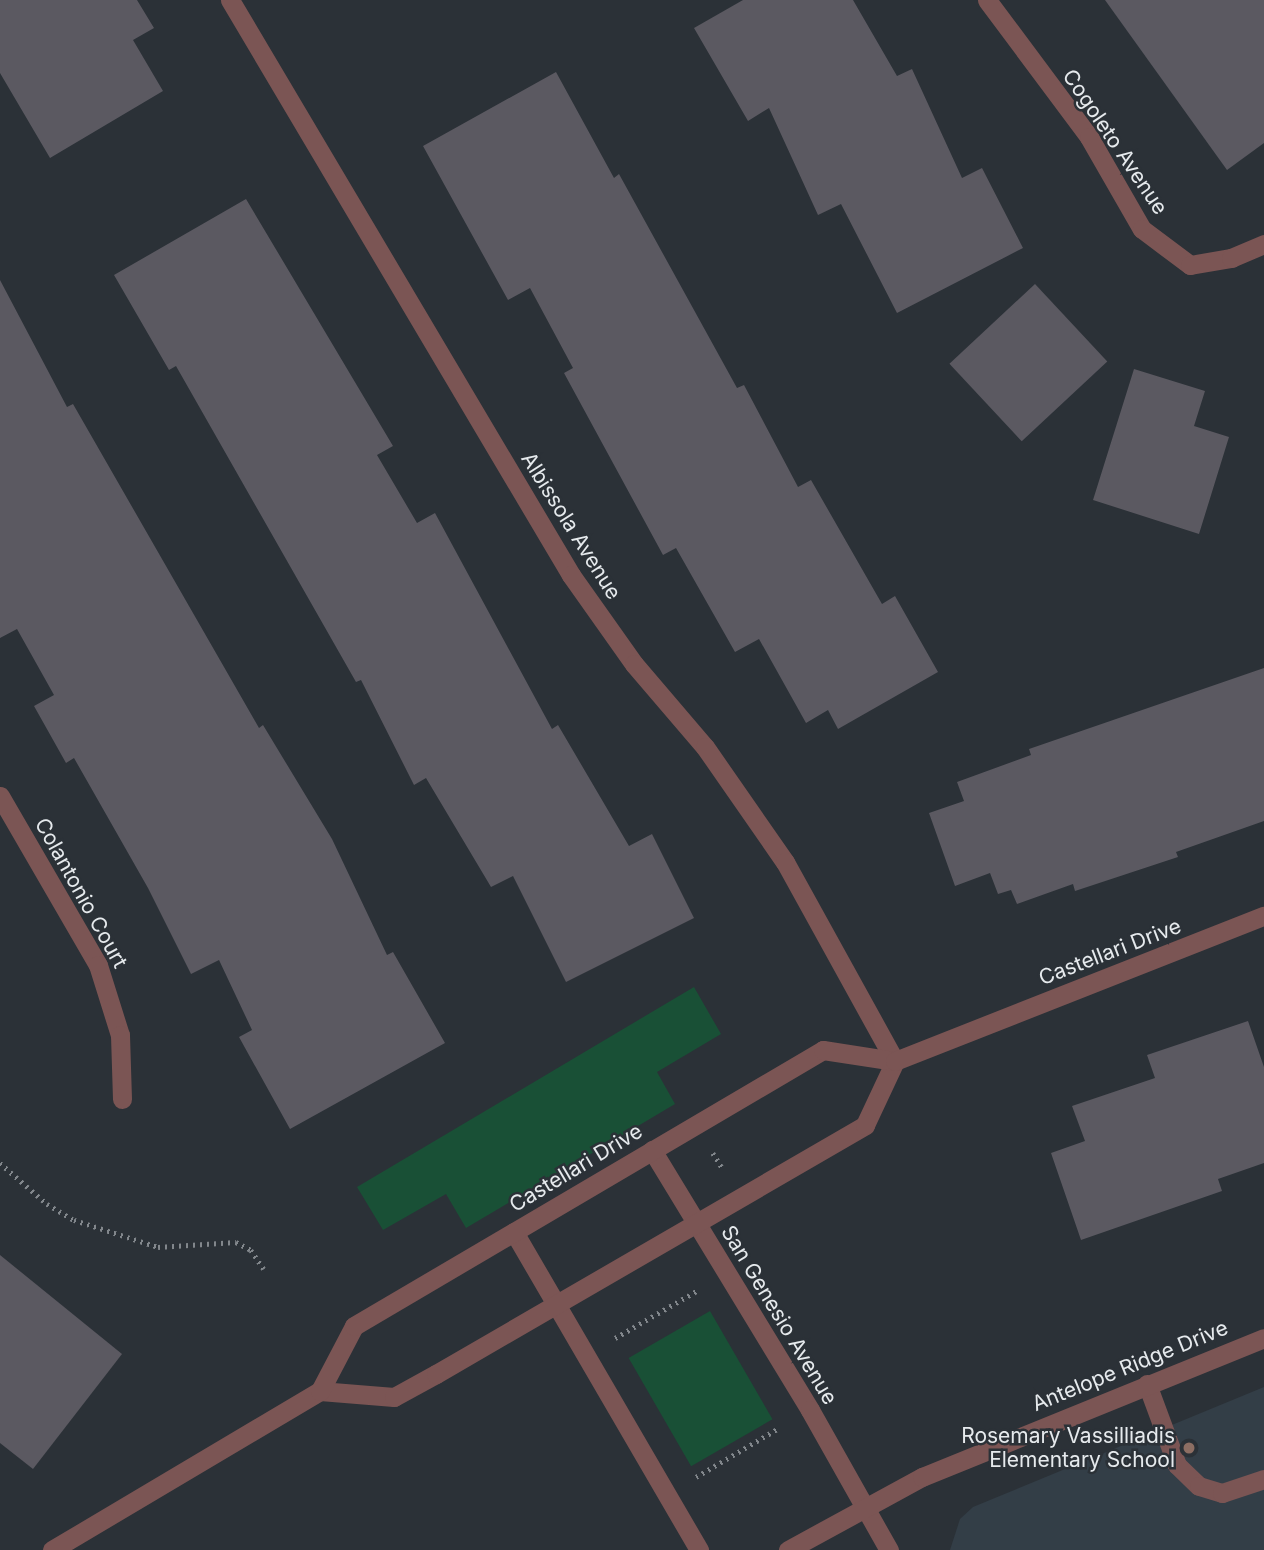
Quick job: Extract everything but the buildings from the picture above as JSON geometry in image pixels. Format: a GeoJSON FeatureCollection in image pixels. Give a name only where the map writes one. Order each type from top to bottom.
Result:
{"type":"FeatureCollection","features":[{"type":"Feature","properties":{"kind":"street","name":"Albissola Avenue"},"geometry":{"type":"LineString","coordinates":[[230,0],[571,575],[634,664],[705,747],[785,862],[895,1061]]}},
{"type":"Feature","properties":{"kind":"street","name":"Cogoleto Avenue"},"geometry":{"type":"LineString","coordinates":[[987,0],[1089,136],[1142,229],[1190,265],[1231,258],[1264,244]]}},
{"type":"Feature","properties":{"kind":"street","name":"Colantonio Court"},"geometry":{"type":"LineString","coordinates":[[0,796],[98,965],[120,1035],[122,1099]]}},
{"type":"Feature","properties":{"kind":"street","name":"Castellari Drive"},"geometry":{"type":"LineString","coordinates":[[320,1391],[355,1326],[823,1051],[895,1061],[1264,916]]}},
{"type":"Feature","properties":{"kind":"street"},"geometry":{"type":"LineString","coordinates":[[52,1550],[69,1544],[320,1391],[394,1397],[865,1125],[895,1061]]}},
{"type":"Feature","properties":{"kind":"street","name":"San Genesio Avenue"},"geometry":{"type":"LineString","coordinates":[[652,1150],[889,1550]]}},
{"type":"Feature","properties":{"kind":"street"},"geometry":{"type":"LineString","coordinates":[[514,1232],[699,1550]]}},
{"type":"Feature","properties":{"kind":"street","name":"Antelope Ridge Drive"},"geometry":{"type":"LineString","coordinates":[[789,1550],[864,1506],[972,1455],[1264,1338]]}},
{"type":"Feature","properties":{"kind":"street"},"geometry":{"type":"LineString","coordinates":[[1147,1384],[1177,1465],[1199,1486],[1222,1493],[1264,1479]]}},
{"type":"Feature","properties":{"kind":"path"},"geometry":{"type":"LineString","coordinates":[[711,1149],[727,1176]]}},
{"type":"Feature","properties":{"kind":"path"},"geometry":{"type":"LineString","coordinates":[[0,1163],[47,1204],[74,1220],[158,1247],[236,1242],[251,1250],[264,1269]]}},
{"type":"Feature","properties":{"kind":"path"},"geometry":{"type":"LineString","coordinates":[[611,1340],[703,1287]]}},
{"type":"Feature","properties":{"kind":"path"},"geometry":{"type":"LineString","coordinates":[[690,1480],[786,1424]]}},
{"type":"Feature","properties":{"kind":"shaded area","name":"Rosemary Vassilliadis Elementary School"},"geometry":{"type":"Polygon","coordinates":[[[1264,1387],[1264,1550],[950,1550],[960,1519],[973,1507],[1264,1387]]]}},
{"type":"Feature","properties":{"kind":"green space"},"geometry":{"type":"Polygon","coordinates":[[[694,987],[721,1034],[657,1072],[675,1104],[466,1228],[446,1194],[383,1230],[357,1187],[694,987]]]}},
{"type":"Feature","properties":{"kind":"green space"},"geometry":{"type":"Polygon","coordinates":[[[710,1311],[773,1419],[691,1466],[629,1358],[710,1311]]]}},
{"type":"Feature","properties":{"kind":"place","name":"Rosemary Vassilliadis Elementary School"},"geometry":{"type":"Point","coordinates":[1189,1448]}}]}
